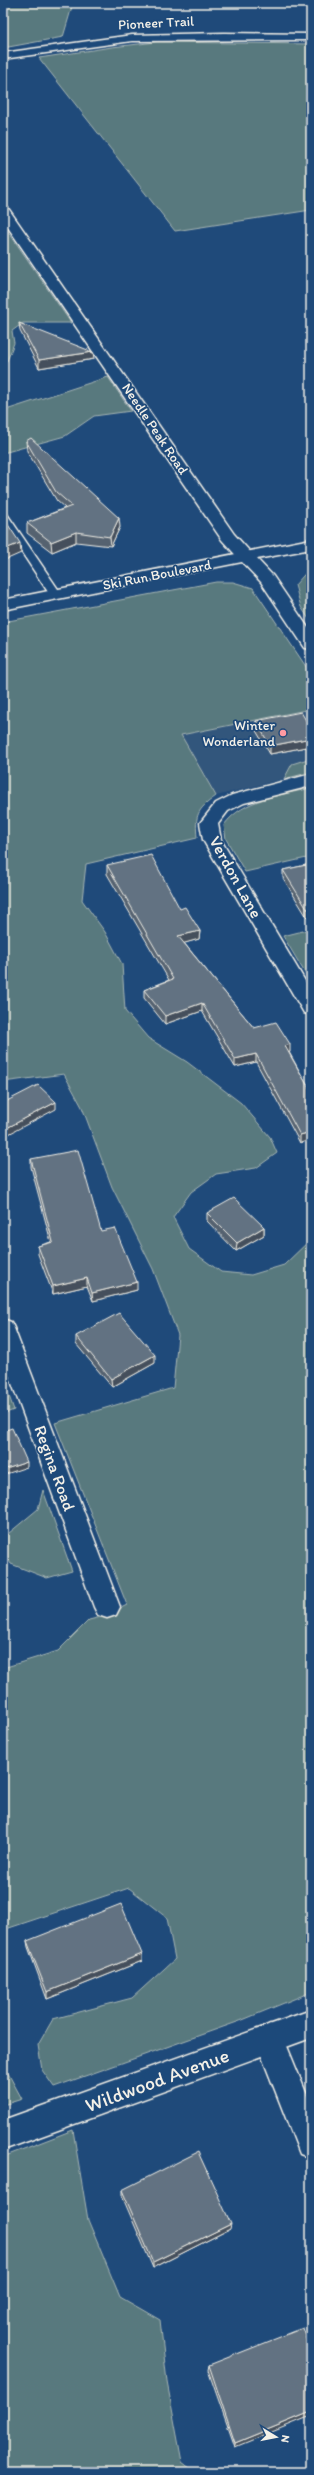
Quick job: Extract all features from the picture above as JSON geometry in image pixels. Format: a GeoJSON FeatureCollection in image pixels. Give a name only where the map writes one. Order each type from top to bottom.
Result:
{"type":"FeatureCollection","features":[{"type":"Feature","properties":{"kind":"street","name":"Pioneer Trail"},"geometry":{"type":"LineString","coordinates":[[3,56],[132,38],[224,36],[311,37]]}},
{"type":"Feature","properties":{"kind":"street","name":"Needle Peak Road"},"geometry":{"type":"LineString","coordinates":[[3,211],[228,537],[267,579],[311,644]]}},
{"type":"Feature","properties":{"kind":"street","name":"Ski Run Boulevard"},"geometry":{"type":"LineString","coordinates":[[3,605],[247,558],[311,544]]}},
{"type":"Feature","properties":{"kind":"street","name":"Verdon Lane"},"geometry":{"type":"LineString","coordinates":[[311,780],[238,799],[222,807],[209,823],[212,840],[311,1008]]}},
{"type":"Feature","properties":{"kind":"street","name":"Regina Road"},"geometry":{"type":"LineString","coordinates":[[3,1328],[107,1607]]}},
{"type":"Feature","properties":{"kind":"street","name":"Wildwood Avenue"},"geometry":{"type":"LineString","coordinates":[[3,2135],[311,2024]]}},
{"type":"Feature","properties":{"kind":"street"},"geometry":{"type":"LineString","coordinates":[[270,2039],[311,2143]]}},
{"type":"Feature","properties":{"kind":"lane"},"geometry":{"type":"LineString","coordinates":[[3,516],[56,595]]}},
{"type":"Feature","properties":{"kind":"shaded area"},"geometry":{"type":"Polygon","coordinates":[[[311,708],[311,772],[216,796],[181,735],[311,708]]]}},
{"type":"Feature","properties":{"kind":"green space"},"geometry":{"type":"Polygon","coordinates":[[[3,3],[73,3],[63,37],[3,48],[3,3]]]}},
{"type":"Feature","properties":{"kind":"green space"},"geometry":{"type":"Polygon","coordinates":[[[157,42],[311,44],[311,210],[175,231],[39,58],[157,42]]]}},
{"type":"Feature","properties":{"kind":"green space"},"geometry":{"type":"Polygon","coordinates":[[[3,224],[71,323],[23,323],[12,331],[14,343],[7,361],[3,363],[3,224]]]}},
{"type":"Feature","properties":{"kind":"green space"},"geometry":{"type":"Polygon","coordinates":[[[108,377],[131,411],[94,416],[65,436],[3,453],[3,411],[108,377]]]}},
{"type":"Feature","properties":{"kind":"green space"},"geometry":{"type":"Polygon","coordinates":[[[311,567],[311,622],[301,607],[295,585],[311,567]]]}},
{"type":"Feature","properties":{"kind":"green space"},"geometry":{"type":"Polygon","coordinates":[[[216,582],[233,582],[253,588],[311,674],[311,717],[306,710],[181,735],[216,796],[201,809],[199,813],[196,823],[197,838],[86,864],[82,900],[105,932],[122,964],[125,1011],[148,1038],[187,1062],[241,1103],[270,1137],[277,1153],[256,1168],[216,1174],[191,1192],[173,1217],[189,1249],[221,1272],[251,1275],[284,1265],[311,1239],[311,1992],[240,2021],[54,2087],[42,2070],[38,2045],[53,2019],[132,1998],[175,1959],[167,1918],[129,1888],[3,1930],[3,1668],[58,1651],[89,1620],[105,1616],[127,1605],[55,1423],[173,1388],[178,1335],[153,1269],[112,1187],[82,1107],[64,1074],[3,1082],[3,622],[216,582]]]}},
{"type":"Feature","properties":{"kind":"green space"},"geometry":{"type":"Polygon","coordinates":[[[311,758],[311,772],[284,779],[292,764],[311,758]]]}},
{"type":"Feature","properties":{"kind":"green space"},"geometry":{"type":"Polygon","coordinates":[[[311,788],[311,857],[245,872],[226,839],[224,825],[232,816],[242,809],[263,799],[311,788]]]}},
{"type":"Feature","properties":{"kind":"green space"},"geometry":{"type":"Polygon","coordinates":[[[311,929],[311,983],[283,936],[311,929]]]}},
{"type":"Feature","properties":{"kind":"green space"},"geometry":{"type":"Polygon","coordinates":[[[3,1379],[14,1410],[3,1414],[3,1379]]]}},
{"type":"Feature","properties":{"kind":"green space"},"geometry":{"type":"Polygon","coordinates":[[[43,1490],[72,1571],[47,1578],[11,1564],[3,1552],[3,1538],[38,1509],[43,1490]]]}},
{"type":"Feature","properties":{"kind":"green space"},"geometry":{"type":"Polygon","coordinates":[[[3,2064],[22,2099],[3,2105],[3,2064]]]}},
{"type":"Feature","properties":{"kind":"green space"},"geometry":{"type":"Polygon","coordinates":[[[73,2130],[88,2220],[120,2297],[160,2320],[167,2382],[182,2462],[195,2472],[3,2472],[3,2157],[73,2130]]]}},
{"type":"Feature","properties":{"kind":"building"},"geometry":{"type":"Polygon","coordinates":[[[19,323],[93,352],[39,360],[19,323]]]}},
{"type":"Feature","properties":{"kind":"building"},"geometry":{"type":"Polygon","coordinates":[[[31,438],[119,518],[110,537],[76,532],[51,542],[27,523],[72,506],[56,492],[26,441],[31,438]]]}},
{"type":"Feature","properties":{"kind":"building"},"geometry":{"type":"Polygon","coordinates":[[[3,517],[20,543],[3,550],[3,517]]]}},
{"type":"Feature","properties":{"kind":"building","name":"Winter Wonderland"},"geometry":{"type":"Polygon","coordinates":[[[301,712],[311,729],[311,738],[270,746],[256,721],[301,712]]]}},
{"type":"Feature","properties":{"kind":"building"},"geometry":{"type":"Polygon","coordinates":[[[151,855],[180,909],[185,907],[200,931],[178,936],[254,1028],[276,1022],[290,1044],[285,1046],[311,1092],[311,1132],[300,1135],[256,1054],[235,1059],[202,1003],[165,1016],[144,990],[173,979],[107,865],[151,855]]]}},
{"type":"Feature","properties":{"kind":"building"},"geometry":{"type":"Polygon","coordinates":[[[311,864],[311,908],[307,909],[283,870],[311,864]]]}},
{"type":"Feature","properties":{"kind":"building"},"geometry":{"type":"Polygon","coordinates":[[[38,1085],[56,1102],[3,1130],[3,1103],[38,1085]]]}},
{"type":"Feature","properties":{"kind":"building"},"geometry":{"type":"Polygon","coordinates":[[[78,1150],[101,1231],[115,1228],[137,1282],[92,1293],[87,1278],[53,1286],[38,1246],[53,1242],[31,1159],[78,1150]]]}},
{"type":"Feature","properties":{"kind":"building"},"geometry":{"type":"Polygon","coordinates":[[[234,1198],[264,1227],[237,1243],[207,1213],[234,1198]]]}},
{"type":"Feature","properties":{"kind":"building"},"geometry":{"type":"Polygon","coordinates":[[[119,1313],[155,1355],[111,1379],[76,1336],[119,1313]]]}},
{"type":"Feature","properties":{"kind":"building"},"geometry":{"type":"Polygon","coordinates":[[[12,1428],[27,1462],[3,1470],[3,1431],[12,1428]]]}},
{"type":"Feature","properties":{"kind":"building"},"geometry":{"type":"Polygon","coordinates":[[[3,1593],[4,1633],[3,1633],[3,1593]]]}},
{"type":"Feature","properties":{"kind":"building"},"geometry":{"type":"Polygon","coordinates":[[[121,1904],[142,1954],[47,1992],[27,1941],[121,1904]]]}},
{"type":"Feature","properties":{"kind":"building"},"geometry":{"type":"Polygon","coordinates":[[[198,2152],[231,2224],[153,2262],[122,2190],[198,2152]]]}},
{"type":"Feature","properties":{"kind":"building"},"geometry":{"type":"Polygon","coordinates":[[[303,2328],[311,2350],[311,2412],[235,2443],[209,2365],[303,2328]]]}},
{"type":"Feature","properties":{"kind":"place","name":"Winter Wonderland"},"geometry":{"type":"Point","coordinates":[283,733]}}]}
